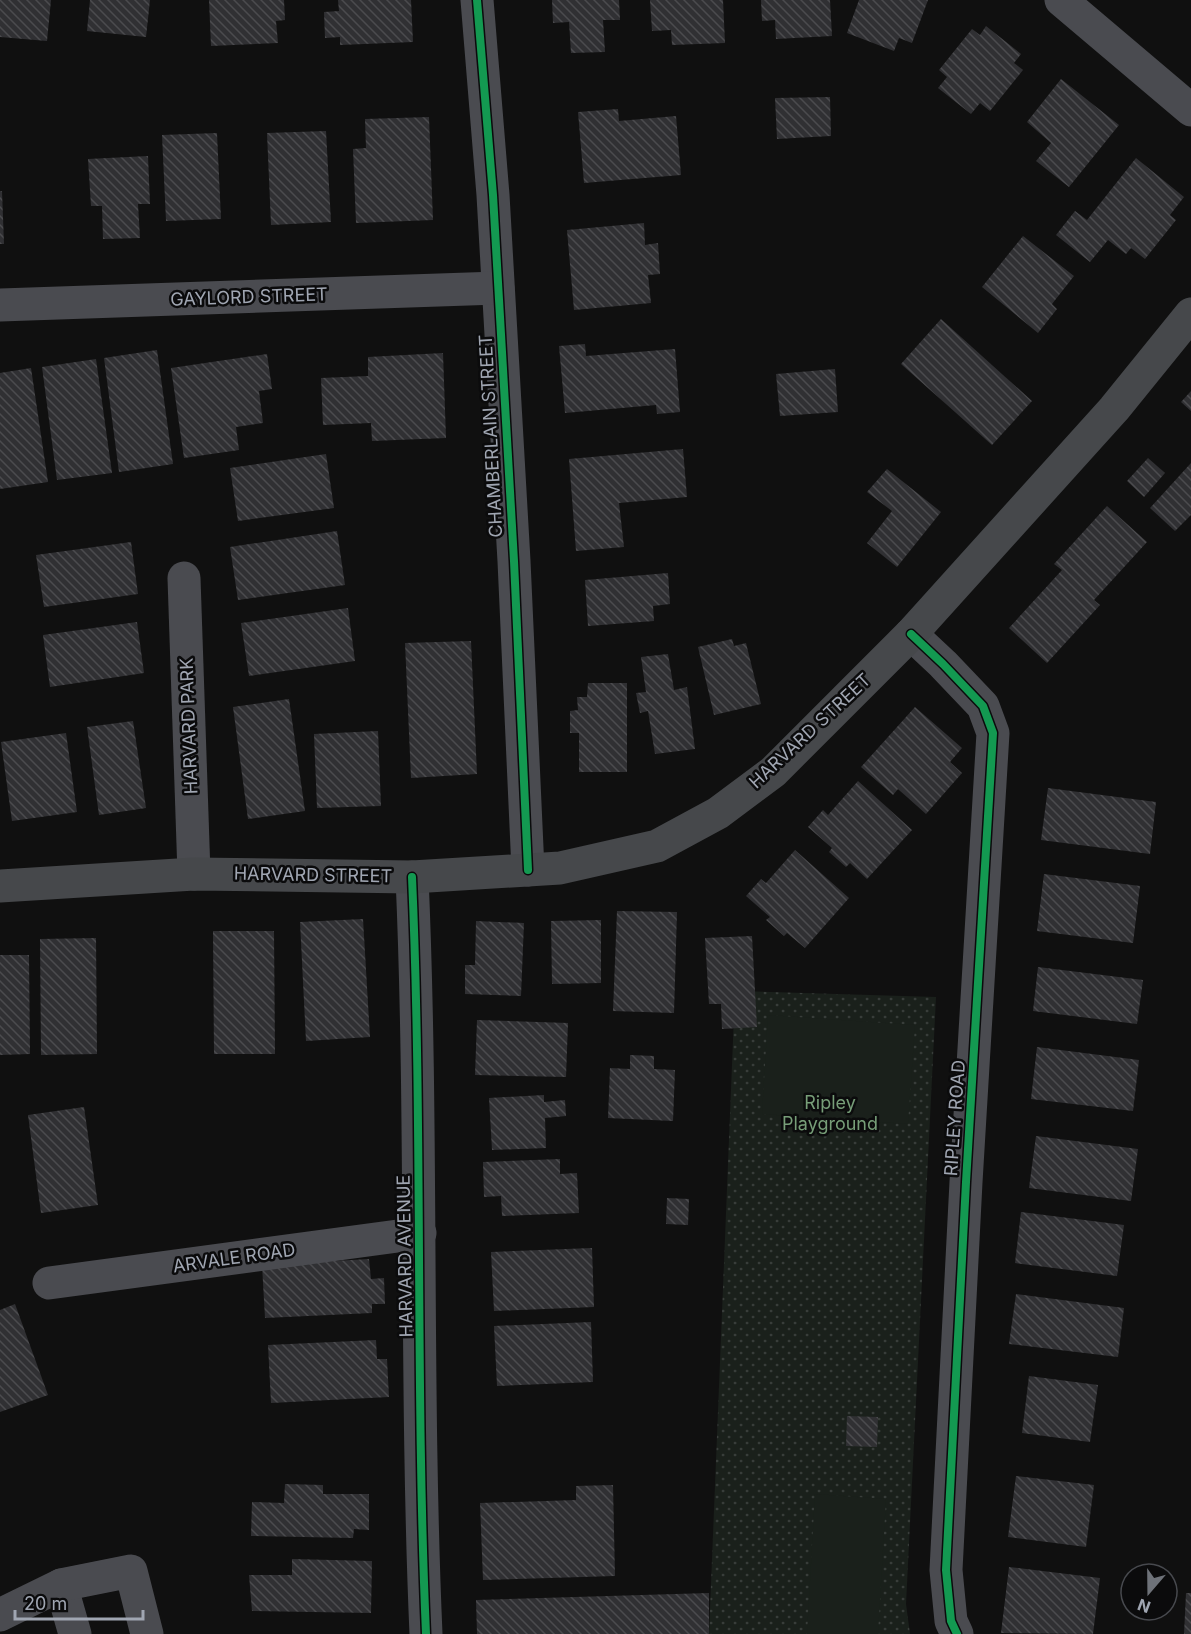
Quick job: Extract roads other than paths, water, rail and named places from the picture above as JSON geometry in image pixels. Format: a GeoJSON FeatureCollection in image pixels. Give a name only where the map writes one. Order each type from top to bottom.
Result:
{"type":"FeatureCollection","features":[{"type":"Feature","properties":{"kind":"main road","name":"HARVARD STREET"},"geometry":{"type":"LineString","coordinates":[[0,886],[194,874],[412,877],[528,870],[560,868],[657,846],[718,813],[773,772],[911,634],[1114,409],[1190,316]]}},
{"type":"Feature","properties":{"kind":"street","name":"CHAMBERLAIN STREET"},"geometry":{"type":"LineString","coordinates":[[477,0],[493,195],[528,870]]}},
{"type":"Feature","properties":{"kind":"street"},"geometry":{"type":"LineString","coordinates":[[1061,0],[1191,110]]}},
{"type":"Feature","properties":{"kind":"street","name":"GAYLORD STREET"},"geometry":{"type":"LineString","coordinates":[[0,305],[498,288]]}},
{"type":"Feature","properties":{"kind":"street","name":"HARVARD PARK"},"geometry":{"type":"LineString","coordinates":[[184,578],[194,874]]}},
{"type":"Feature","properties":{"kind":"street","name":"RIPLEY ROAD"},"geometry":{"type":"LineString","coordinates":[[911,634],[983,706],[993,733],[946,1570],[951,1621],[957,1634]]}},
{"type":"Feature","properties":{"kind":"street","name":"HARVARD AVENUE"},"geometry":{"type":"LineString","coordinates":[[412,877],[420,1233],[422,1547],[426,1634]]}},
{"type":"Feature","properties":{"kind":"street","name":"ARVALE ROAD"},"geometry":{"type":"LineString","coordinates":[[49,1282],[420,1233]]}},
{"type":"Feature","properties":{"kind":"street"},"geometry":{"type":"LineString","coordinates":[[0,1615],[61,1585],[131,1571],[147,1634]]}},
{"type":"Feature","properties":{"kind":"street"},"geometry":{"type":"LineString","coordinates":[[61,1585],[75,1634]]}},
{"type":"Feature","properties":{"kind":"park label","name":"Ripley Playground"},"geometry":{"type":"Point","coordinates":[830,1113]}}]}
